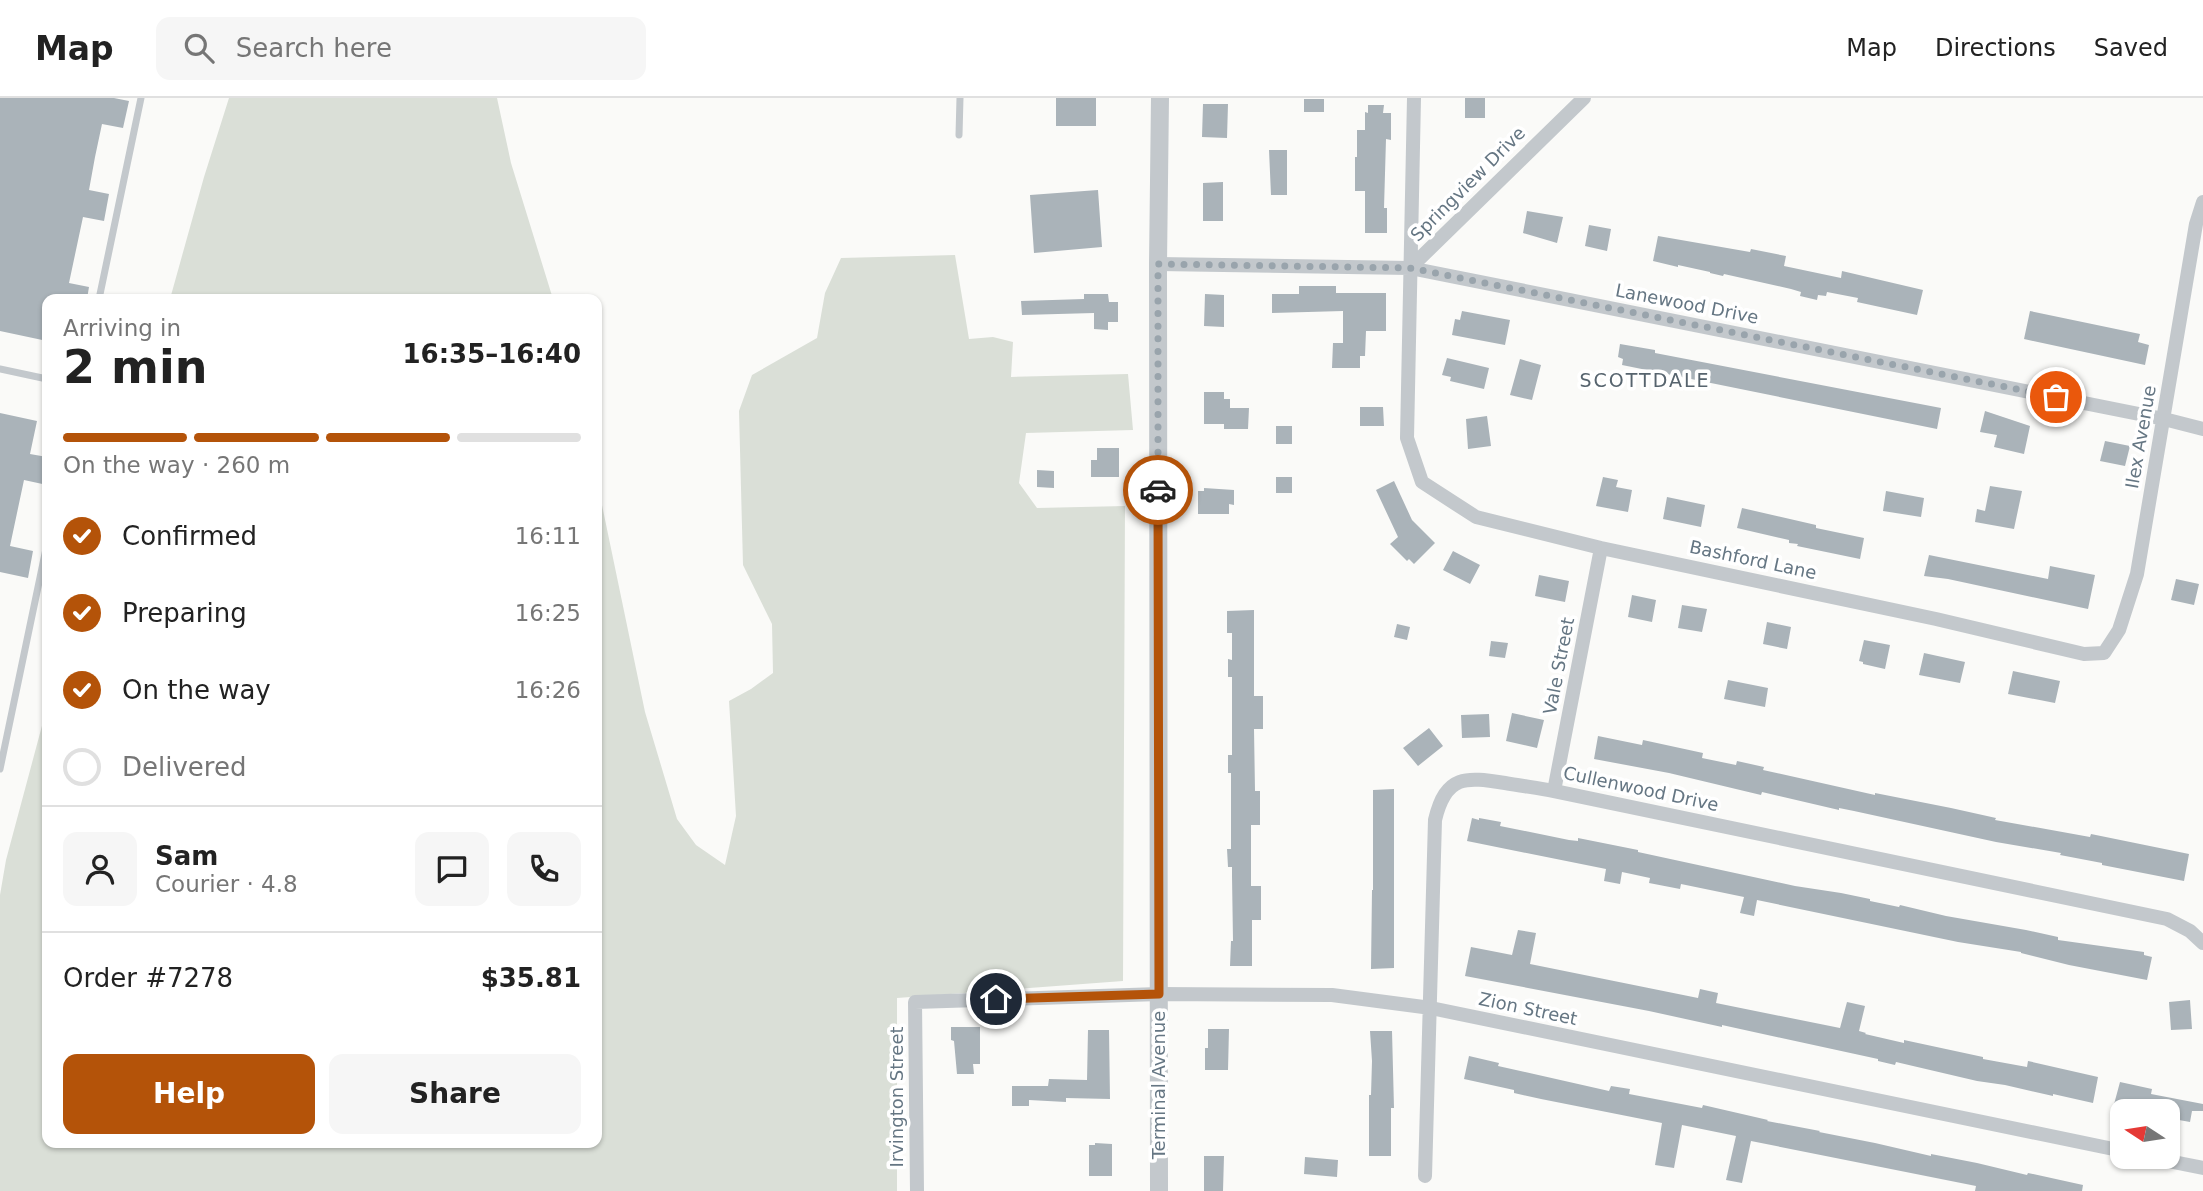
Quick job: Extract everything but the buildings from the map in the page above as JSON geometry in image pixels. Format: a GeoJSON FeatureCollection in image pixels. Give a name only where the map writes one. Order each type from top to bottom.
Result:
{"type":"FeatureCollection","features":[{"type":"Feature","properties":{"kind":"street","name":"Terminal Avenue"},"geometry":{"type":"LineString","coordinates":[[1159,1191],[1160,98]]}},
{"type":"Feature","properties":{"kind":"street"},"geometry":{"type":"LineString","coordinates":[[1410,268],[1414,98]]}},
{"type":"Feature","properties":{"kind":"street","name":"Springview Drive"},"geometry":{"type":"LineString","coordinates":[[1410,268],[1584,98]]}},
{"type":"Feature","properties":{"kind":"street","name":"Ilex Avenue"},"geometry":{"type":"LineString","coordinates":[[2084,654],[2104,653],[2119,631],[2137,574],[2196,225],[2203,202]]}},
{"type":"Feature","properties":{"kind":"street","name":"Lanewood Drive"},"geometry":{"type":"LineString","coordinates":[[1158,264],[1410,268],[2203,429]]}},
{"type":"Feature","properties":{"kind":"street","name":"Bashford Lane"},"geometry":{"type":"LineString","coordinates":[[1410,268],[1407,438],[1422,482],[1476,517],[1601,548],[1937,619],[2084,654]]}},
{"type":"Feature","properties":{"kind":"street","name":"Vale Street"},"geometry":{"type":"LineString","coordinates":[[1554,791],[1601,548]]}},
{"type":"Feature","properties":{"kind":"street","name":"Cullenwood Drive"},"geometry":{"type":"LineString","coordinates":[[1425,1176],[1434,820],[1439,803],[1447,790],[1459,782],[1473,778],[1554,791],[2167,919],[2190,931],[2203,943]]}},
{"type":"Feature","properties":{"kind":"street","name":"Zion Street"},"geometry":{"type":"LineString","coordinates":[[915,1002],[1159,994],[1332,995],[1431,1008],[2110,1149]]}},
{"type":"Feature","properties":{"kind":"street","name":"Irvington Street"},"geometry":{"type":"LineString","coordinates":[[915,1002],[917,1191]]}},
{"type":"Feature","properties":{"kind":"street"},"geometry":{"type":"LineString","coordinates":[[2180,1163],[2203,1168]]}},
{"type":"Feature","properties":{"kind":"lane"},"geometry":{"type":"LineString","coordinates":[[100,294],[141,98]]}},
{"type":"Feature","properties":{"kind":"lane"},"geometry":{"type":"LineString","coordinates":[[959,135],[960,98]]}},
{"type":"Feature","properties":{"kind":"lane"},"geometry":{"type":"LineString","coordinates":[[0,369],[42,378]]}},
{"type":"Feature","properties":{"kind":"lane"},"geometry":{"type":"LineString","coordinates":[[0,769],[42,568]]}},
{"type":"Feature","properties":{"kind":"shaded area"},"geometry":{"type":"Polygon","coordinates":[[[229,98],[497,98],[511,163],[551,294],[171,294],[229,98]]]}},
{"type":"Feature","properties":{"kind":"shaded area"},"geometry":{"type":"Polygon","coordinates":[[[955,255],[969,339],[993,337],[1013,342],[1011,377],[1128,374],[1133,430],[1026,433],[1019,483],[1037,508],[1125,506],[1123,981],[897,998],[897,1191],[0,1191],[0,895],[6,860],[42,726],[42,1148],[602,1148],[602,505],[645,712],[677,819],[696,845],[725,865],[736,816],[729,701],[773,673],[772,624],[743,565],[739,411],[752,375],[817,338],[825,293],[841,258],[955,255]]]}},
{"type":"Feature","properties":{"kind":"way so far"},"geometry":{"type":"LineString","coordinates":[[1158,490],[1158,264],[1410,268],[2056,397]]}},
{"type":"Feature","properties":{"kind":"district","name":"SCOTTDALE"},"geometry":{"type":"Point","coordinates":[1645,380]}},
{"type":"Feature","properties":{"kind":"route"},"geometry":{"type":"LineString","coordinates":[[996,999],[1159,994],[1158,490]]}}]}
